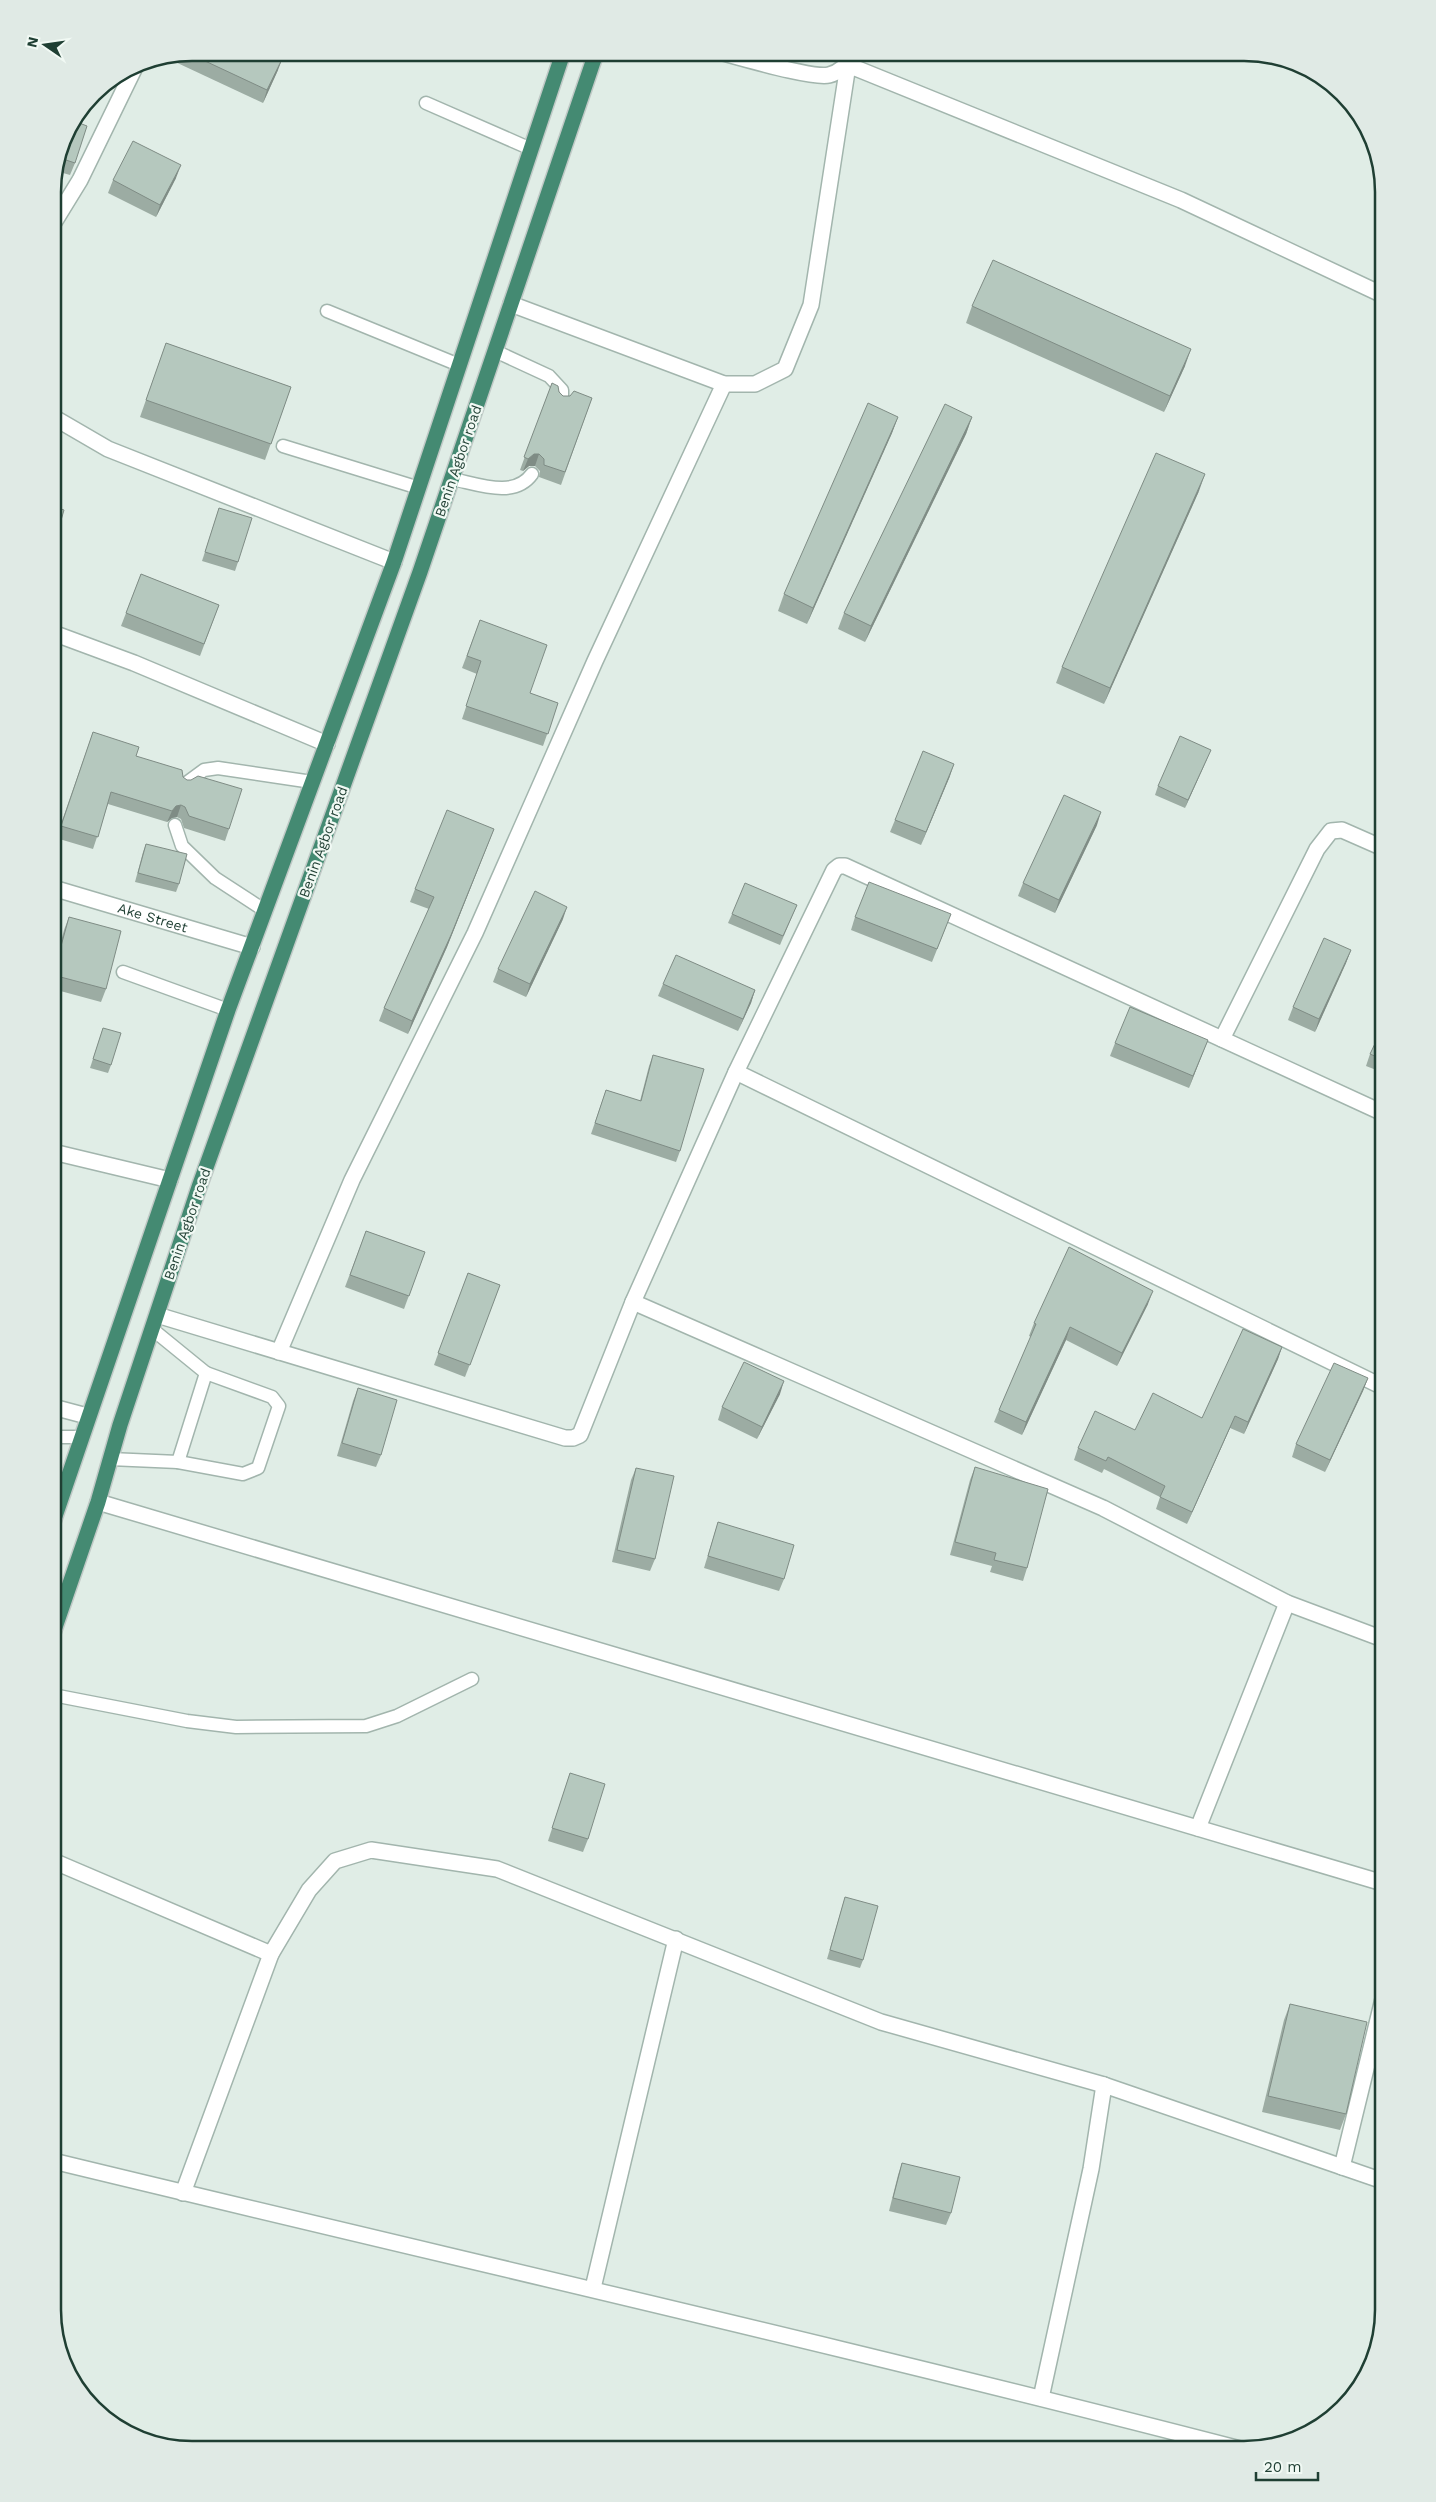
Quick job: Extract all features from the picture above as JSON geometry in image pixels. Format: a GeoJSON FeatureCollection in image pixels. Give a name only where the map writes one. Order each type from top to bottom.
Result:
{"type":"FeatureCollection","features":[{"type":"Feature","properties":{"kind":"highway","name":"Benin Agbor road"},"geometry":{"type":"LineString","coordinates":[[61,1496],[87,1416],[228,1010],[394,562],[560,61]]}},
{"type":"Feature","properties":{"kind":"highway","name":"Benin Agbor road"},"geometry":{"type":"LineString","coordinates":[[61,1608],[98,1502],[110,1459],[202,1178],[452,479],[593,61]]}},
{"type":"Feature","properties":{"kind":"street"},"geometry":{"type":"LineString","coordinates":[[758,62],[804,73],[829,75],[847,62]]}},
{"type":"Feature","properties":{"kind":"street"},"geometry":{"type":"LineString","coordinates":[[511,304],[724,384],[754,384],[785,369],[811,305],[851,62]]}},
{"type":"Feature","properties":{"kind":"street"},"geometry":{"type":"LineString","coordinates":[[857,62],[1181,200],[1375,291]]}},
{"type":"Feature","properties":{"kind":"street"},"geometry":{"type":"LineString","coordinates":[[62,209],[80,180],[130,77]]}},
{"type":"Feature","properties":{"kind":"street"},"geometry":{"type":"LineString","coordinates":[[279,1352],[352,1180],[475,933],[599,652],[724,384]]}},
{"type":"Feature","properties":{"kind":"street"},"geometry":{"type":"LineString","coordinates":[[62,422],[108,449],[394,562]]}},
{"type":"Feature","properties":{"kind":"street"},"geometry":{"type":"LineString","coordinates":[[62,636],[134,664],[327,744]]}},
{"type":"Feature","properties":{"kind":"street"},"geometry":{"type":"LineString","coordinates":[[1222,1039],[1317,849],[1331,831],[1342,830],[1375,844]]}},
{"type":"Feature","properties":{"kind":"street"},"geometry":{"type":"LineString","coordinates":[[154,1322],[279,1352],[565,1438],[573,1438],[580,1435],[633,1302],[736,1072],[834,870],[839,866],[845,866],[1375,1109]]}},
{"type":"Feature","properties":{"kind":"street","name":"Ake Street"},"geometry":{"type":"LineString","coordinates":[[62,891],[252,947]]}},
{"type":"Feature","properties":{"kind":"street"},"geometry":{"type":"LineString","coordinates":[[736,1072],[1375,1383]]}},
{"type":"Feature","properties":{"kind":"street"},"geometry":{"type":"LineString","coordinates":[[62,1154],[170,1180]]}},
{"type":"Feature","properties":{"kind":"street"},"geometry":{"type":"LineString","coordinates":[[633,1302],[1103,1508],[1287,1603],[1375,1635]]}},
{"type":"Feature","properties":{"kind":"street"},"geometry":{"type":"LineString","coordinates":[[61,1409],[87,1416]]}},
{"type":"Feature","properties":{"kind":"street"},"geometry":{"type":"LineString","coordinates":[[98,1502],[1375,1880]]}},
{"type":"Feature","properties":{"kind":"street"},"geometry":{"type":"LineString","coordinates":[[1198,1828],[1287,1603]]}},
{"type":"Feature","properties":{"kind":"street"},"geometry":{"type":"LineString","coordinates":[[183,2193],[271,1954],[310,1890],[336,1861],[371,1850],[497,1869],[881,2022],[1104,2084],[1375,2178]]}},
{"type":"Feature","properties":{"kind":"street"},"geometry":{"type":"LineString","coordinates":[[61,1865],[271,1954]]}},
{"type":"Feature","properties":{"kind":"street"},"geometry":{"type":"LineString","coordinates":[[593,2288],[676,1939]]}},
{"type":"Feature","properties":{"kind":"street"},"geometry":{"type":"LineString","coordinates":[[1342,2167],[1375,2035]]}},
{"type":"Feature","properties":{"kind":"street"},"geometry":{"type":"LineString","coordinates":[[1041,2398],[1091,2169],[1104,2084]]}},
{"type":"Feature","properties":{"kind":"street"},"geometry":{"type":"LineString","coordinates":[[61,2163],[593,2288],[1041,2398],[1205,2441]]}},
{"type":"Feature","properties":{"kind":"lane"},"geometry":{"type":"LineString","coordinates":[[426,104],[531,149]]}},
{"type":"Feature","properties":{"kind":"lane"},"geometry":{"type":"LineString","coordinates":[[327,311],[459,365]]}},
{"type":"Feature","properties":{"kind":"lane"},"geometry":{"type":"LineString","coordinates":[[495,351],[549,376],[562,390],[562,401]]}},
{"type":"Feature","properties":{"kind":"lane"},"geometry":{"type":"LineString","coordinates":[[283,446],[419,488]]}},
{"type":"Feature","properties":{"kind":"lane"},"geometry":{"type":"LineString","coordinates":[[452,479],[508,490],[526,483],[532,474]]}},
{"type":"Feature","properties":{"kind":"lane"},"geometry":{"type":"LineString","coordinates":[[185,784],[204,770],[218,768],[312,782]]}},
{"type":"Feature","properties":{"kind":"lane"},"geometry":{"type":"LineString","coordinates":[[175,825],[182,846],[216,878],[264,910]]}},
{"type":"Feature","properties":{"kind":"lane"},"geometry":{"type":"LineString","coordinates":[[123,972],[228,1010]]}},
{"type":"Feature","properties":{"kind":"lane"},"geometry":{"type":"LineString","coordinates":[[110,1459],[178,1462],[243,1474],[258,1468],[279,1406],[272,1397],[206,1373],[154,1322]]}},
{"type":"Feature","properties":{"kind":"lane"},"geometry":{"type":"LineString","coordinates":[[178,1462],[206,1373]]}},
{"type":"Feature","properties":{"kind":"lane"},"geometry":{"type":"LineString","coordinates":[[61,1438],[80,1437]]}},
{"type":"Feature","properties":{"kind":"lane"},"geometry":{"type":"LineString","coordinates":[[61,1697],[186,1721],[236,1727],[366,1726],[396,1716],[472,1679]]}},
{"type":"Feature","properties":{"kind":"building"},"geometry":{"type":"Polygon","coordinates":[[[205,61],[281,61],[267,90],[205,61]]]}},
{"type":"Feature","properties":{"kind":"building"},"geometry":{"type":"Polygon","coordinates":[[[81,124],[87,126],[75,163],[66,160],[71,142],[81,124]]]}},
{"type":"Feature","properties":{"kind":"building"},"geometry":{"type":"Polygon","coordinates":[[[133,141],[181,165],[160,205],[113,180],[133,141]]]}},
{"type":"Feature","properties":{"kind":"building"},"geometry":{"type":"Polygon","coordinates":[[[993,260],[1191,349],[1170,396],[972,306],[993,260]]]}},
{"type":"Feature","properties":{"kind":"building"},"geometry":{"type":"Polygon","coordinates":[[[166,343],[291,387],[271,444],[146,400],[166,343]]]}},
{"type":"Feature","properties":{"kind":"building"},"geometry":{"type":"Polygon","coordinates":[[[552,383],[558,386],[559,392],[563,396],[570,396],[574,391],[592,398],[565,472],[544,465],[544,459],[539,454],[534,454],[528,459],[524,457],[552,383]]]}},
{"type":"Feature","properties":{"kind":"building"},"geometry":{"type":"Polygon","coordinates":[[[868,403],[898,417],[813,608],[784,594],[868,403]]]}},
{"type":"Feature","properties":{"kind":"building"},"geometry":{"type":"Polygon","coordinates":[[[945,404],[972,417],[871,626],[844,613],[945,404]]]}},
{"type":"Feature","properties":{"kind":"building"},"geometry":{"type":"Polygon","coordinates":[[[1156,453],[1205,474],[1110,688],[1062,667],[1156,453]]]}},
{"type":"Feature","properties":{"kind":"building"},"geometry":{"type":"Polygon","coordinates":[[[219,508],[252,518],[238,562],[205,552],[219,508]]]}},
{"type":"Feature","properties":{"kind":"building"},"geometry":{"type":"Polygon","coordinates":[[[141,574],[219,605],[204,644],[126,613],[141,574]]]}},
{"type":"Feature","properties":{"kind":"building"},"geometry":{"type":"Polygon","coordinates":[[[480,620],[547,645],[530,693],[558,703],[548,734],[466,706],[481,661],[467,656],[480,620]]]}},
{"type":"Feature","properties":{"kind":"building"},"geometry":{"type":"Polygon","coordinates":[[[93,732],[139,747],[136,756],[182,770],[183,777],[187,780],[198,776],[242,789],[229,829],[189,816],[185,807],[181,805],[176,806],[172,811],[111,792],[98,837],[62,826],[93,732]]]}},
{"type":"Feature","properties":{"kind":"building"},"geometry":{"type":"Polygon","coordinates":[[[1180,736],[1211,750],[1188,800],[1158,786],[1180,736]]]}},
{"type":"Feature","properties":{"kind":"building"},"geometry":{"type":"Polygon","coordinates":[[[923,751],[954,764],[926,832],[895,820],[923,751]]]}},
{"type":"Feature","properties":{"kind":"building"},"geometry":{"type":"Polygon","coordinates":[[[1064,795],[1101,812],[1059,900],[1023,883],[1064,795]]]}},
{"type":"Feature","properties":{"kind":"building"},"geometry":{"type":"Polygon","coordinates":[[[447,810],[494,829],[451,935],[412,1021],[384,1008],[434,897],[415,889],[447,810]]]}},
{"type":"Feature","properties":{"kind":"building"},"geometry":{"type":"Polygon","coordinates":[[[146,844],[187,854],[179,884],[138,873],[146,844]]]}},
{"type":"Feature","properties":{"kind":"building"},"geometry":{"type":"Polygon","coordinates":[[[869,882],[951,914],[937,949],[855,917],[869,882]]]}},
{"type":"Feature","properties":{"kind":"building"},"geometry":{"type":"Polygon","coordinates":[[[745,883],[797,905],[783,936],[732,914],[745,883]]]}},
{"type":"Feature","properties":{"kind":"building"},"geometry":{"type":"Polygon","coordinates":[[[535,891],[567,907],[530,984],[498,969],[535,891]]]}},
{"type":"Feature","properties":{"kind":"building"},"geometry":{"type":"Polygon","coordinates":[[[69,917],[121,931],[106,989],[62,977],[62,944],[69,917]]]}},
{"type":"Feature","properties":{"kind":"building"},"geometry":{"type":"Polygon","coordinates":[[[1324,938],[1351,950],[1319,1019],[1293,1007],[1324,938]]]}},
{"type":"Feature","properties":{"kind":"building"},"geometry":{"type":"Polygon","coordinates":[[[676,955],[755,990],[743,1019],[663,984],[676,955]]]}},
{"type":"Feature","properties":{"kind":"building"},"geometry":{"type":"Polygon","coordinates":[[[1130,1007],[1208,1040],[1193,1076],[1115,1043],[1130,1007]]]}},
{"type":"Feature","properties":{"kind":"building"},"geometry":{"type":"Polygon","coordinates":[[[103,1028],[121,1033],[111,1065],[93,1059],[103,1028]]]}},
{"type":"Feature","properties":{"kind":"building"},"geometry":{"type":"Polygon","coordinates":[[[1375,1044],[1375,1056],[1370,1054],[1375,1044]]]}},
{"type":"Feature","properties":{"kind":"building"},"geometry":{"type":"Polygon","coordinates":[[[653,1055],[704,1069],[680,1151],[595,1123],[606,1090],[641,1101],[653,1055]]]}},
{"type":"Feature","properties":{"kind":"building"},"geometry":{"type":"Polygon","coordinates":[[[366,1231],[425,1252],[409,1296],[350,1275],[366,1231]]]}},
{"type":"Feature","properties":{"kind":"building"},"geometry":{"type":"Polygon","coordinates":[[[1069,1247],[1153,1291],[1122,1353],[1070,1327],[1026,1422],[999,1410],[1036,1324],[1034,1323],[1069,1247]]]}},
{"type":"Feature","properties":{"kind":"building"},"geometry":{"type":"Polygon","coordinates":[[[468,1273],[500,1285],[470,1365],[438,1353],[468,1273]]]}},
{"type":"Feature","properties":{"kind":"building"},"geometry":{"type":"Polygon","coordinates":[[[1243,1329],[1282,1347],[1248,1422],[1235,1416],[1192,1512],[1160,1497],[1165,1486],[1108,1457],[1106,1461],[1078,1448],[1095,1411],[1135,1430],[1153,1393],[1202,1418],[1243,1329]]]}},
{"type":"Feature","properties":{"kind":"building"},"geometry":{"type":"Polygon","coordinates":[[[744,1362],[784,1381],[762,1427],[722,1407],[744,1362]]]}},
{"type":"Feature","properties":{"kind":"building"},"geometry":{"type":"Polygon","coordinates":[[[1334,1363],[1368,1378],[1330,1460],[1296,1444],[1334,1363]]]}},
{"type":"Feature","properties":{"kind":"building"},"geometry":{"type":"Polygon","coordinates":[[[358,1388],[397,1400],[381,1455],[342,1443],[358,1388]]]}},
{"type":"Feature","properties":{"kind":"building"},"geometry":{"type":"Polygon","coordinates":[[[975,1467],[1048,1489],[1027,1568],[994,1560],[996,1553],[955,1542],[975,1467]]]}},
{"type":"Feature","properties":{"kind":"building"},"geometry":{"type":"Polygon","coordinates":[[[636,1468],[674,1476],[655,1559],[617,1550],[636,1468]]]}},
{"type":"Feature","properties":{"kind":"building"},"geometry":{"type":"Polygon","coordinates":[[[718,1522],[794,1545],[784,1579],[708,1556],[718,1522]]]}},
{"type":"Feature","properties":{"kind":"building"},"geometry":{"type":"Polygon","coordinates":[[[570,1773],[605,1784],[588,1839],[552,1828],[570,1773]]]}},
{"type":"Feature","properties":{"kind":"building"},"geometry":{"type":"Polygon","coordinates":[[[845,1897],[878,1906],[863,1960],[830,1950],[845,1897]]]}},
{"type":"Feature","properties":{"kind":"building"},"geometry":{"type":"Polygon","coordinates":[[[1290,2004],[1367,2022],[1346,2114],[1268,2096],[1290,2004]]]}},
{"type":"Feature","properties":{"kind":"building"},"geometry":{"type":"Polygon","coordinates":[[[902,2163],[960,2177],[951,2213],[893,2198],[902,2163]]]}}]}
